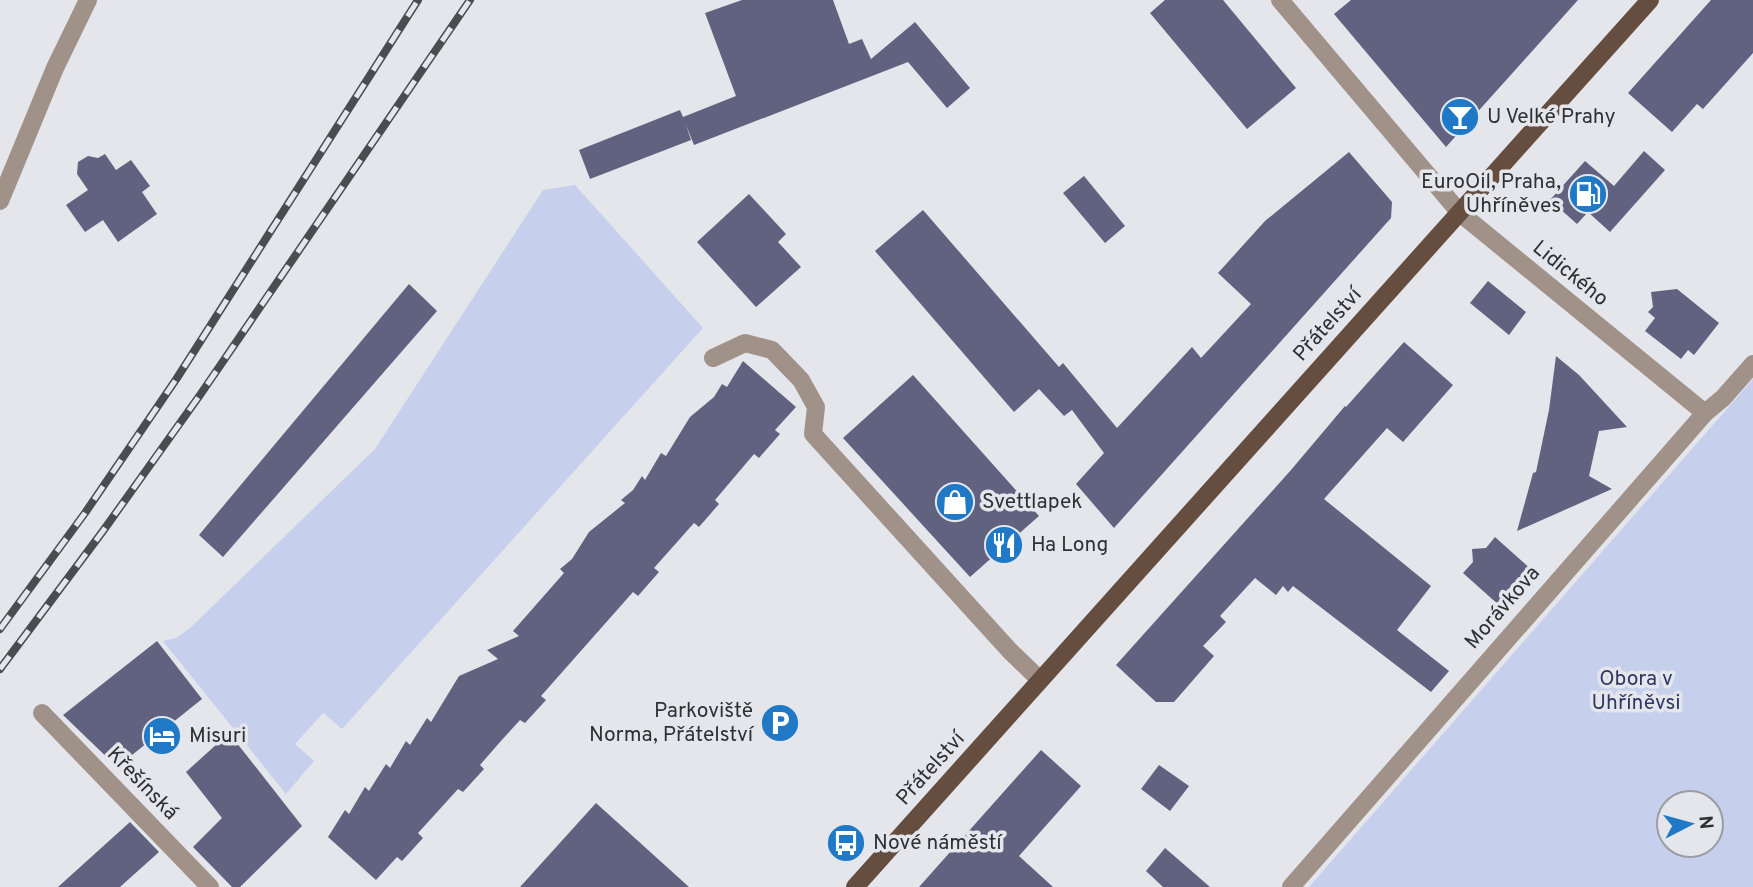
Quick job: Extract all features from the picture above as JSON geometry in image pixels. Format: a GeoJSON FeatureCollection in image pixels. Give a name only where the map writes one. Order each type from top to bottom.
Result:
{"type":"FeatureCollection","features":[{"type":"Feature","properties":{"kind":"main road","name":"Přátelství"},"geometry":{"type":"LineString","coordinates":[[855,887],[1650,0]]}},
{"type":"Feature","properties":{"kind":"street"},"geometry":{"type":"LineString","coordinates":[[0,201],[55,68],[88,0]]}},
{"type":"Feature","properties":{"kind":"street","name":"Lidického"},"geometry":{"type":"LineString","coordinates":[[1280,0],[1460,213],[1705,413]]}},
{"type":"Feature","properties":{"kind":"street"},"geometry":{"type":"LineString","coordinates":[[713,358],[745,343],[772,350],[801,380],[816,407],[813,434],[1010,652],[1040,680]]}},
{"type":"Feature","properties":{"kind":"street","name":"Morávkova"},"geometry":{"type":"LineString","coordinates":[[1291,887],[1705,413],[1723,398],[1753,364]]}},
{"type":"Feature","properties":{"kind":"street","name":"Křešínská"},"geometry":{"type":"LineString","coordinates":[[42,713],[210,887]]}},
{"type":"Feature","properties":{"kind":"green space"},"geometry":{"type":"Polygon","coordinates":[[[575,185],[703,328],[342,729],[323,713],[295,744],[314,761],[286,794],[163,641],[176,638],[189,629],[375,449],[543,190],[575,185]]]}},
{"type":"Feature","properties":{"kind":"green space","name":"Obora v Uhříněvsi"},"geometry":{"type":"Polygon","coordinates":[[[1753,379],[1753,887],[1309,887],[1753,379]]]}},
{"type":"Feature","properties":{"kind":"building"},"geometry":{"type":"Polygon","coordinates":[[[742,0],[833,0],[849,44],[862,39],[871,59],[915,22],[970,88],[947,108],[908,62],[694,145],[686,125],[691,140],[590,179],[579,150],[680,110],[683,117],[736,96],[705,13],[742,0]]]}},
{"type":"Feature","properties":{"kind":"building"},"geometry":{"type":"Polygon","coordinates":[[[1165,0],[1223,0],[1296,88],[1247,129],[1150,13],[1165,0]]]}},
{"type":"Feature","properties":{"kind":"building"},"geometry":{"type":"Polygon","coordinates":[[[1351,0],[1578,0],[1446,147],[1334,14],[1351,0]]]}},
{"type":"Feature","properties":{"kind":"building"},"geometry":{"type":"Polygon","coordinates":[[[1711,0],[1753,0],[1753,53],[1703,109],[1697,104],[1672,132],[1628,93],[1711,0]]]}},
{"type":"Feature","properties":{"kind":"building"},"geometry":{"type":"Polygon","coordinates":[[[1644,151],[1665,170],[1610,232],[1588,212],[1577,224],[1550,200],[1585,161],[1614,186],[1644,151]]]}},
{"type":"Feature","properties":{"kind":"building"},"geometry":{"type":"Polygon","coordinates":[[[1349,152],[1392,202],[1391,218],[1114,528],[1076,484],[1104,453],[1072,410],[1064,416],[1039,389],[1014,412],[875,251],[923,210],[1059,367],[1063,363],[1117,428],[1192,347],[1201,358],[1251,304],[1218,273],[1265,221],[1349,152]]]}},
{"type":"Feature","properties":{"kind":"building"},"geometry":{"type":"Polygon","coordinates":[[[105,154],[116,170],[131,160],[150,186],[142,192],[157,214],[118,242],[103,220],[85,232],[66,205],[88,190],[77,174],[78,162],[88,156],[98,158],[105,154]]]}},
{"type":"Feature","properties":{"kind":"building"},"geometry":{"type":"Polygon","coordinates":[[[1084,176],[1125,226],[1105,243],[1063,193],[1084,176]]]}},
{"type":"Feature","properties":{"kind":"building"},"geometry":{"type":"Polygon","coordinates":[[[749,194],[786,234],[778,242],[801,267],[756,307],[697,242],[749,194]]]}},
{"type":"Feature","properties":{"kind":"building"},"geometry":{"type":"Polygon","coordinates":[[[1488,281],[1526,312],[1509,335],[1470,303],[1488,281]]]}},
{"type":"Feature","properties":{"kind":"building"},"geometry":{"type":"Polygon","coordinates":[[[409,284],[437,311],[223,557],[199,535],[409,284]]]}},
{"type":"Feature","properties":{"kind":"building"},"geometry":{"type":"Polygon","coordinates":[[[1677,289],[1719,323],[1694,355],[1688,350],[1681,359],[1645,331],[1655,318],[1648,312],[1653,307],[1651,292],[1677,289]]]}},
{"type":"Feature","properties":{"kind":"building"},"geometry":{"type":"Polygon","coordinates":[[[1404,342],[1453,385],[1403,442],[1387,428],[1324,499],[1431,586],[1397,630],[1449,671],[1431,692],[1293,586],[1288,592],[1283,586],[1276,595],[1255,578],[1220,616],[1226,622],[1203,646],[1214,656],[1174,702],[1156,702],[1116,665],[1404,342]]]}},
{"type":"Feature","properties":{"kind":"building"},"geometry":{"type":"Polygon","coordinates":[[[1556,356],[1579,375],[1627,427],[1599,431],[1589,476],[1612,489],[1517,531],[1533,473],[1536,472],[1549,410],[1556,356]]]}},
{"type":"Feature","properties":{"kind":"building"},"geometry":{"type":"Polygon","coordinates":[[[743,361],[796,407],[775,430],[780,434],[759,458],[754,454],[715,500],[719,504],[699,527],[694,523],[654,568],[659,572],[638,596],[633,592],[541,696],[546,700],[525,723],[520,720],[480,765],[484,769],[463,792],[458,789],[418,833],[423,838],[402,861],[397,857],[376,880],[328,837],[345,810],[349,814],[365,787],[369,791],[386,764],[390,768],[406,741],[410,745],[427,718],[431,722],[459,676],[498,659],[487,650],[519,636],[513,631],[564,573],[560,569],[572,559],[589,532],[625,503],[621,500],[633,490],[642,476],[645,480],[661,453],[666,456],[690,417],[714,397],[722,384],[727,387],[743,361]]]}},
{"type":"Feature","properties":{"kind":"building"},"geometry":{"type":"Polygon","coordinates":[[[913,375],[1039,516],[970,577],[843,438],[913,375]]]}},
{"type":"Feature","properties":{"kind":"building"},"geometry":{"type":"Polygon","coordinates":[[[1495,537],[1533,571],[1501,607],[1463,573],[1473,562],[1472,549],[1486,548],[1495,537]]]}},
{"type":"Feature","properties":{"kind":"building"},"geometry":{"type":"Polygon","coordinates":[[[157,641],[202,699],[117,767],[63,715],[157,641]]]}},
{"type":"Feature","properties":{"kind":"building"},"geometry":{"type":"Polygon","coordinates":[[[229,733],[302,826],[240,887],[232,887],[193,847],[222,818],[186,772],[229,733]]]}},
{"type":"Feature","properties":{"kind":"building"},"geometry":{"type":"Polygon","coordinates":[[[1041,750],[1081,786],[1019,856],[1053,887],[919,887],[1041,750]]]}},
{"type":"Feature","properties":{"kind":"building"},"geometry":{"type":"Polygon","coordinates":[[[1159,765],[1189,786],[1170,811],[1141,789],[1159,765]]]}},
{"type":"Feature","properties":{"kind":"building"},"geometry":{"type":"Polygon","coordinates":[[[596,803],[689,887],[520,887],[596,803]]]}},
{"type":"Feature","properties":{"kind":"building"},"geometry":{"type":"Polygon","coordinates":[[[130,822],[159,852],[120,887],[58,887],[130,822]]]}},
{"type":"Feature","properties":{"kind":"building"},"geometry":{"type":"Polygon","coordinates":[[[1165,848],[1210,887],[1163,887],[1146,871],[1165,848]]]}},
{"type":"Feature","properties":{"kind":"railway"},"geometry":{"type":"LineString","coordinates":[[0,629],[85,513],[177,378],[418,0]]}},
{"type":"Feature","properties":{"kind":"railway"},"geometry":{"type":"LineString","coordinates":[[0,669],[200,395],[470,0]]}},
{"type":"Feature","properties":{"kind":"place","name":"U Velké Prahy"},"geometry":{"type":"Point","coordinates":[1460,117]}},
{"type":"Feature","properties":{"kind":"place","name":"EuroOil, Praha, Uhříněves"},"geometry":{"type":"Point","coordinates":[1588,194]}},
{"type":"Feature","properties":{"kind":"place","name":"Svettlapek"},"geometry":{"type":"Point","coordinates":[955,502]}},
{"type":"Feature","properties":{"kind":"place","name":"Ha Long"},"geometry":{"type":"Point","coordinates":[1004,545]}},
{"type":"Feature","properties":{"kind":"place","name":"Parkoviště Norma, Přátelství"},"geometry":{"type":"Point","coordinates":[780,723]}},
{"type":"Feature","properties":{"kind":"place","name":"Misuri"},"geometry":{"type":"Point","coordinates":[162,736]}},
{"type":"Feature","properties":{"kind":"place","name":"Nové náměstí"},"geometry":{"type":"Point","coordinates":[846,843]}}]}
